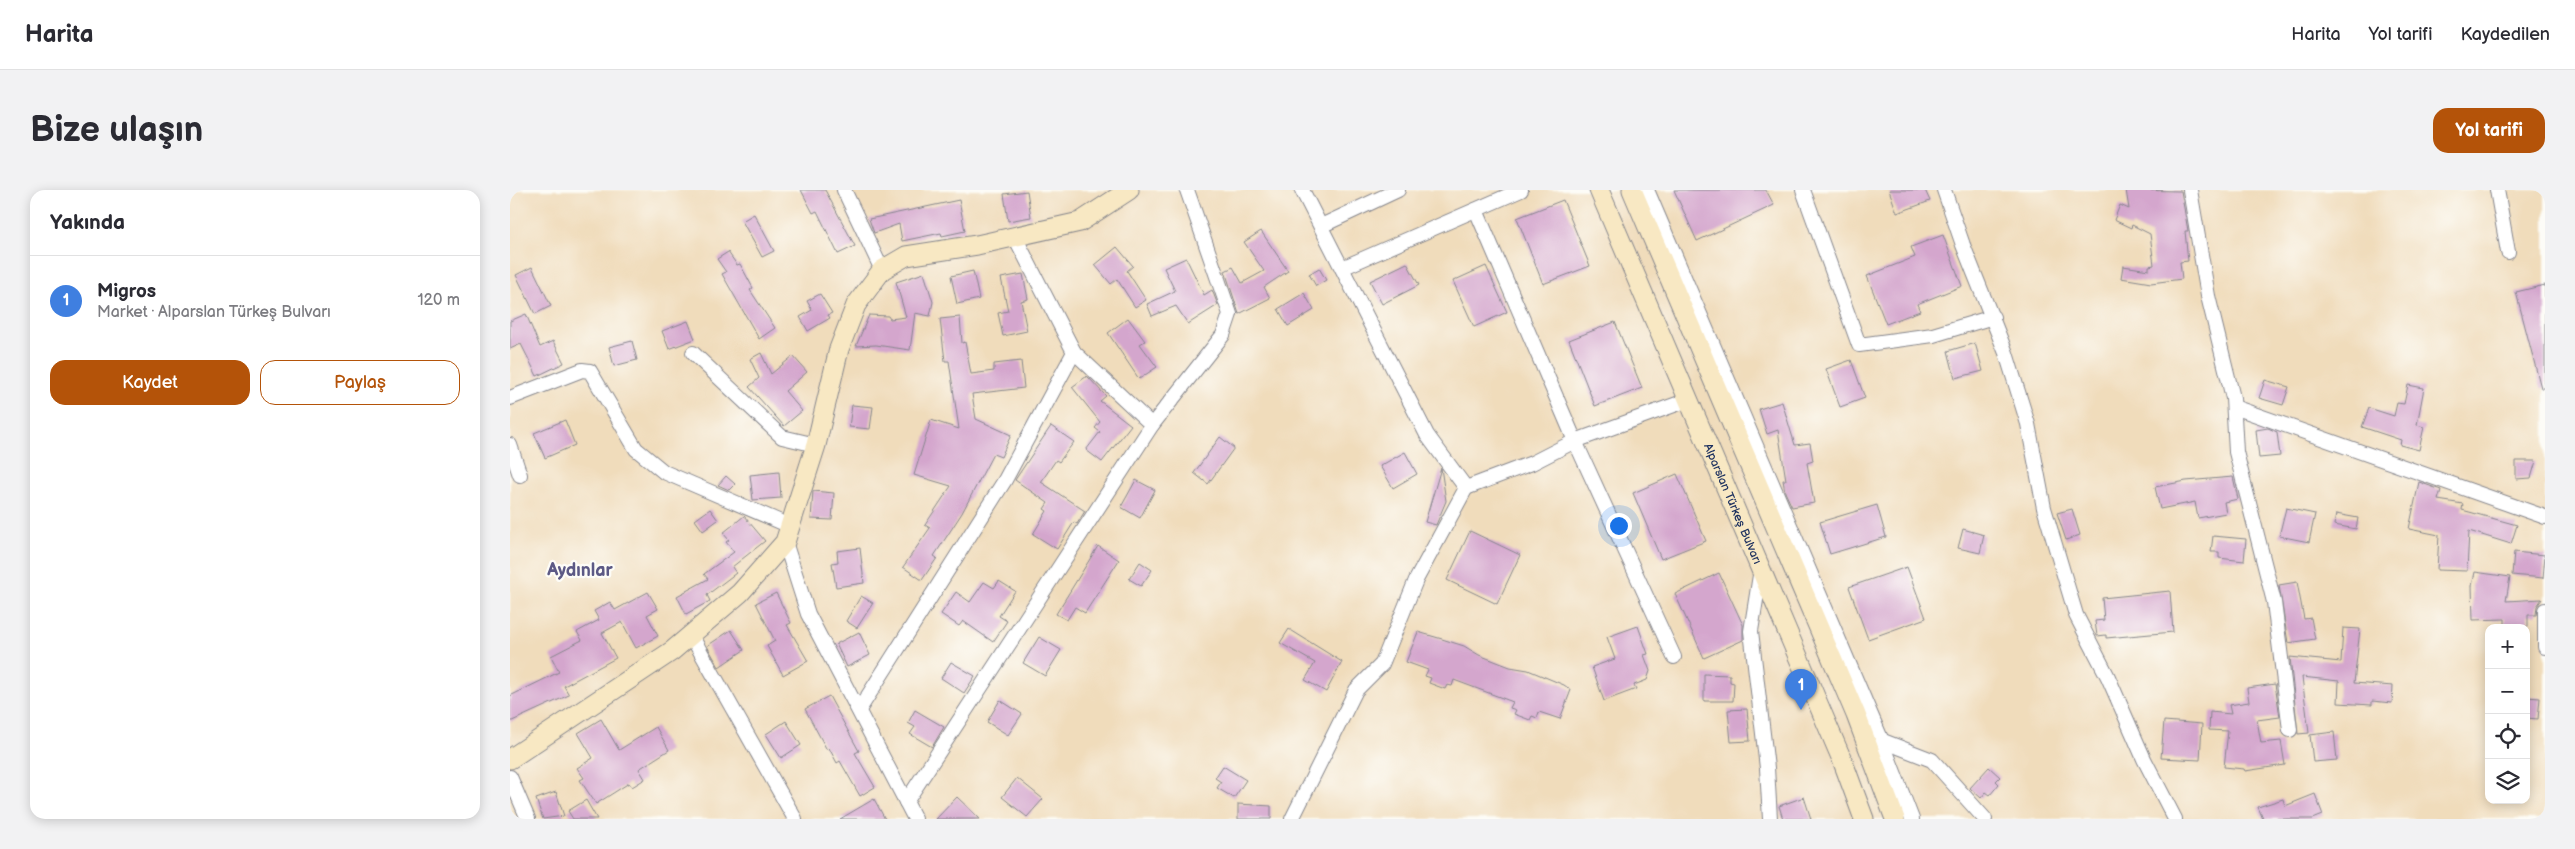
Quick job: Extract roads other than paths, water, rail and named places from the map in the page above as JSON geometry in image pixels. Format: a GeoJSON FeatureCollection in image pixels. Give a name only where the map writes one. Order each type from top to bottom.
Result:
{"type":"FeatureCollection","features":[{"type":"Feature","properties":{"kind":"main road"},"geometry":{"type":"LineString","coordinates":[[510,759],[672,651],[740,593],[788,534],[816,444],[839,349],[856,305],[882,270],[906,256],[977,245],[1080,222],[1129,190]]}},
{"type":"Feature","properties":{"kind":"main road","name":"Alparslan Türkeş Bulvarı"},"geometry":{"type":"LineString","coordinates":[[1599,190],[1843,762],[1864,819]]}},
{"type":"Feature","properties":{"kind":"main road"},"geometry":{"type":"LineString","coordinates":[[1632,190],[1863,732],[1895,819]]}},
{"type":"Feature","properties":{"kind":"street"},"geometry":{"type":"LineString","coordinates":[[844,190],[882,270]]}},
{"type":"Feature","properties":{"kind":"street"},"geometry":{"type":"LineString","coordinates":[[906,802],[1152,425],[1223,336],[1230,314],[1187,190]]}},
{"type":"Feature","properties":{"kind":"street"},"geometry":{"type":"LineString","coordinates":[[1302,190],[1427,435],[1466,488]]}},
{"type":"Feature","properties":{"kind":"street"},"geometry":{"type":"LineString","coordinates":[[1321,226],[1398,190]]}},
{"type":"Feature","properties":{"kind":"street"},"geometry":{"type":"LineString","coordinates":[[1342,268],[1521,190]]}},
{"type":"Feature","properties":{"kind":"street"},"geometry":{"type":"LineString","coordinates":[[1647,190],[1882,741],[1912,819]]}},
{"type":"Feature","properties":{"kind":"street"},"geometry":{"type":"LineString","coordinates":[[1803,190],[1859,345],[1933,335],[1993,317]]}},
{"type":"Feature","properties":{"kind":"street"},"geometry":{"type":"LineString","coordinates":[[1944,190],[1962,245],[1993,317],[2028,424],[2044,508],[2076,615],[2108,676],[2144,759],[2175,819]]}},
{"type":"Feature","properties":{"kind":"street"},"geometry":{"type":"LineString","coordinates":[[2190,190],[2208,296],[2234,407],[2236,452],[2274,602],[2290,730]]}},
{"type":"Feature","properties":{"kind":"street"},"geometry":{"type":"LineString","coordinates":[[2497,190],[2508,252]]}},
{"type":"Feature","properties":{"kind":"street"},"geometry":{"type":"LineString","coordinates":[[1476,210],[1575,442],[1674,657]]}},
{"type":"Feature","properties":{"kind":"street"},"geometry":{"type":"LineString","coordinates":[[1015,236],[1074,352],[1152,425]]}},
{"type":"Feature","properties":{"kind":"street"},"geometry":{"type":"LineString","coordinates":[[859,710],[1005,480],[1074,352]]}},
{"type":"Feature","properties":{"kind":"street"},"geometry":{"type":"LineString","coordinates":[[693,353],[782,437],[816,444]]}},
{"type":"Feature","properties":{"kind":"street"},"geometry":{"type":"LineString","coordinates":[[510,398],[582,370],[590,371],[636,449],[664,472],[788,534],[808,614],[915,819]]}},
{"type":"Feature","properties":{"kind":"street"},"geometry":{"type":"LineString","coordinates":[[1292,819],[1356,690],[1382,664],[1416,580],[1466,488],[1532,463],[1575,442],[1688,400]]}},
{"type":"Feature","properties":{"kind":"street"},"geometry":{"type":"LineString","coordinates":[[2234,407],[2545,517]]}},
{"type":"Feature","properties":{"kind":"street"},"geometry":{"type":"LineString","coordinates":[[510,445],[520,475]]}},
{"type":"Feature","properties":{"kind":"street"},"geometry":{"type":"LineString","coordinates":[[1761,569],[1751,631],[1767,768],[1770,819]]}},
{"type":"Feature","properties":{"kind":"street"},"geometry":{"type":"LineString","coordinates":[[2545,610],[2545,647]]}},
{"type":"Feature","properties":{"kind":"street"},"geometry":{"type":"LineString","coordinates":[[691,635],[795,819]]}},
{"type":"Feature","properties":{"kind":"street"},"geometry":{"type":"LineString","coordinates":[[1863,732],[1932,760],[1985,819]]}},
{"type":"Feature","properties":{"kind":"street"},"geometry":{"type":"LineString","coordinates":[[510,777],[528,819]]}},
{"type":"Feature","properties":{"kind":"place","name":"Migros"},"geometry":{"type":"Point","coordinates":[1801,710]}},
{"type":"Feature","properties":{"kind":"district","name":"Aydınlar"},"geometry":{"type":"Point","coordinates":[580,570]}}]}
